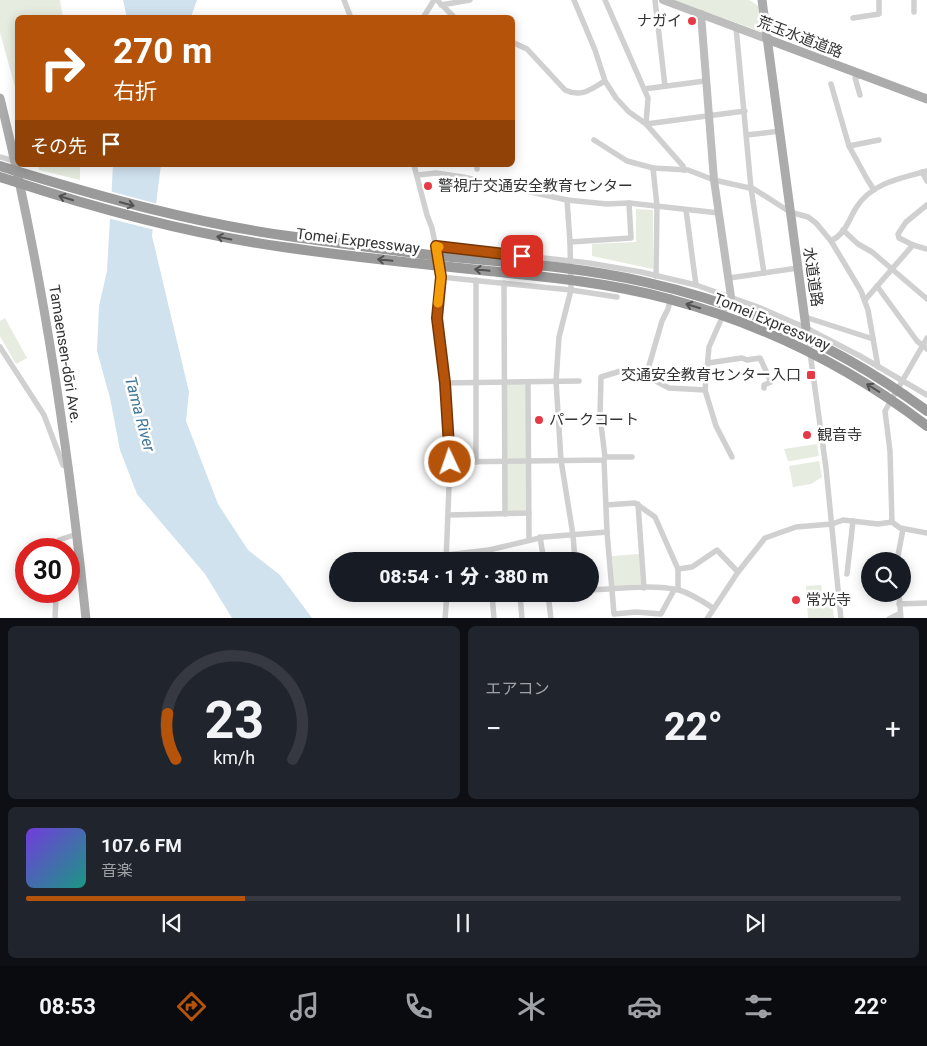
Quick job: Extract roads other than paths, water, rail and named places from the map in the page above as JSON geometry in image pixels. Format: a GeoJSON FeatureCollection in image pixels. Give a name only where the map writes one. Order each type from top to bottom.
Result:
{"type":"FeatureCollection","features":[{"type":"Feature","properties":{"kind":"highway","name":"Tomei Expressway"},"geometry":{"type":"LineString","coordinates":[[0,166],[144,208],[246,230],[344,244],[571,269],[645,282],[695,294],[774,323],[829,349],[887,383],[927,411]]}},
{"type":"Feature","properties":{"kind":"highway","name":"Tomei Expressway"},"geometry":{"type":"LineString","coordinates":[[0,177],[106,210],[239,241],[344,256],[576,281],[668,299],[746,324],[824,359],[886,396],[927,426]]}},
{"type":"Feature","properties":{"kind":"main road","name":"水道道路"},"geometry":{"type":"LineString","coordinates":[[762,0],[806,328]]}},
{"type":"Feature","properties":{"kind":"main road","name":"荒玉水道道路"},"geometry":{"type":"LineString","coordinates":[[767,39],[927,98]]}},
{"type":"Feature","properties":{"kind":"main road","name":"Tamaensen-dōri Ave."},"geometry":{"type":"LineString","coordinates":[[0,98],[15,166]]}},
{"type":"Feature","properties":{"kind":"main road","name":"Tamaensen-dōri Ave."},"geometry":{"type":"LineString","coordinates":[[15,167],[45,313],[70,468],[86,618]]}},
{"type":"Feature","properties":{"kind":"street"},"geometry":{"type":"LineString","coordinates":[[344,0],[350,15]]}},
{"type":"Feature","properties":{"kind":"street"},"geometry":{"type":"LineString","coordinates":[[426,15],[437,2],[470,0]]}},
{"type":"Feature","properties":{"kind":"street"},"geometry":{"type":"LineString","coordinates":[[574,0],[595,50],[605,81],[616,98],[629,112],[646,124],[674,155],[684,170]]}},
{"type":"Feature","properties":{"kind":"street"},"geometry":{"type":"LineString","coordinates":[[605,0],[648,98],[646,124]]}},
{"type":"Feature","properties":{"kind":"street"},"geometry":{"type":"LineString","coordinates":[[655,0],[665,86]]}},
{"type":"Feature","properties":{"kind":"street","name":"荒玉水道道路"},"geometry":{"type":"LineString","coordinates":[[663,0],[767,39]]}},
{"type":"Feature","properties":{"kind":"street"},"geometry":{"type":"LineString","coordinates":[[853,18],[879,14],[879,0]]}},
{"type":"Feature","properties":{"kind":"street"},"geometry":{"type":"LineString","coordinates":[[914,0],[914,12]]}},
{"type":"Feature","properties":{"kind":"street"},"geometry":{"type":"LineString","coordinates":[[437,2],[452,15]]}},
{"type":"Feature","properties":{"kind":"street"},"geometry":{"type":"LineString","coordinates":[[701,14],[714,180],[731,297],[709,347],[705,390],[716,426],[732,457]]}},
{"type":"Feature","properties":{"kind":"street"},"geometry":{"type":"LineString","coordinates":[[736,27],[751,188],[764,273]]}},
{"type":"Feature","properties":{"kind":"street"},"geometry":{"type":"LineString","coordinates":[[515,43],[527,49],[565,90],[577,94],[584,93],[605,81]]}},
{"type":"Feature","properties":{"kind":"street"},"geometry":{"type":"LineString","coordinates":[[860,95],[856,78],[864,75]]}},
{"type":"Feature","properties":{"kind":"street"},"geometry":{"type":"LineString","coordinates":[[644,89],[706,81]]}},
{"type":"Feature","properties":{"kind":"street"},"geometry":{"type":"LineString","coordinates":[[831,84],[849,146],[874,190]]}},
{"type":"Feature","properties":{"kind":"street"},"geometry":{"type":"LineString","coordinates":[[646,124],[745,111]]}},
{"type":"Feature","properties":{"kind":"street"},"geometry":{"type":"LineString","coordinates":[[746,135],[780,131]]}},
{"type":"Feature","properties":{"kind":"street"},"geometry":{"type":"LineString","coordinates":[[594,140],[627,161],[652,168],[684,170],[714,180],[751,188],[790,212],[808,217],[816,223],[831,241],[865,300],[878,366]]}},
{"type":"Feature","properties":{"kind":"street"},"geometry":{"type":"LineString","coordinates":[[849,146],[879,140]]}},
{"type":"Feature","properties":{"kind":"street"},"geometry":{"type":"LineString","coordinates":[[0,158],[14,161]]}},
{"type":"Feature","properties":{"kind":"street"},"geometry":{"type":"LineString","coordinates":[[415,167],[432,228],[441,277],[437,318],[445,383],[450,462],[446,552]]}},
{"type":"Feature","properties":{"kind":"street"},"geometry":{"type":"LineString","coordinates":[[652,168],[657,206],[656,276]]}},
{"type":"Feature","properties":{"kind":"street"},"geometry":{"type":"LineString","coordinates":[[831,241],[847,227],[856,208],[874,190],[895,179],[925,171],[927,181]]}},
{"type":"Feature","properties":{"kind":"street"},"geometry":{"type":"LineString","coordinates":[[418,175],[436,173],[463,177],[567,200],[607,204],[629,203],[719,213]]}},
{"type":"Feature","properties":{"kind":"street"},"geometry":{"type":"LineString","coordinates":[[567,200],[571,290],[559,337],[556,381],[561,460],[574,552]]}},
{"type":"Feature","properties":{"kind":"street"},"geometry":{"type":"LineString","coordinates":[[570,242],[631,238],[629,203]]}},
{"type":"Feature","properties":{"kind":"street"},"geometry":{"type":"LineString","coordinates":[[927,205],[906,222],[898,234],[899,238],[927,249]]}},
{"type":"Feature","properties":{"kind":"street"},"geometry":{"type":"LineString","coordinates":[[686,210],[696,286]]}},
{"type":"Feature","properties":{"kind":"street"},"geometry":{"type":"LineString","coordinates":[[843,230],[927,299]]}},
{"type":"Feature","properties":{"kind":"street"},"geometry":{"type":"LineString","coordinates":[[865,300],[913,245]]}},
{"type":"Feature","properties":{"kind":"street"},"geometry":{"type":"LineString","coordinates":[[436,246],[612,267],[696,286],[731,297],[806,328],[878,366],[927,396]]}},
{"type":"Feature","properties":{"kind":"street"},"geometry":{"type":"LineString","coordinates":[[729,278],[798,268]]}},
{"type":"Feature","properties":{"kind":"street"},"geometry":{"type":"LineString","coordinates":[[441,277],[571,290],[617,297]]}},
{"type":"Feature","properties":{"kind":"street"},"geometry":{"type":"LineString","coordinates":[[476,280],[476,462]]}},
{"type":"Feature","properties":{"kind":"street"},"geometry":{"type":"LineString","coordinates":[[646,376],[662,321],[668,309],[675,280]]}},
{"type":"Feature","properties":{"kind":"street"},"geometry":{"type":"LineString","coordinates":[[504,283],[505,514]]}},
{"type":"Feature","properties":{"kind":"street"},"geometry":{"type":"LineString","coordinates":[[878,286],[917,341],[925,347]]}},
{"type":"Feature","properties":{"kind":"street"},"geometry":{"type":"LineString","coordinates":[[805,317],[873,339]]}},
{"type":"Feature","properties":{"kind":"street","name":"水道道路"},"geometry":{"type":"LineString","coordinates":[[806,328],[825,463],[841,618]]}},
{"type":"Feature","properties":{"kind":"street"},"geometry":{"type":"LineString","coordinates":[[892,522],[890,451],[885,411],[902,380],[925,347],[927,338]]}},
{"type":"Feature","properties":{"kind":"street"},"geometry":{"type":"LineString","coordinates":[[0,347],[44,415],[63,465],[70,468]]}},
{"type":"Feature","properties":{"kind":"street"},"geometry":{"type":"LineString","coordinates":[[708,363],[742,358],[747,360],[760,358],[771,382],[764,385],[764,388]]}},
{"type":"Feature","properties":{"kind":"street"},"geometry":{"type":"LineString","coordinates":[[606,505],[638,504],[655,516],[678,569],[676,590],[660,614],[614,614],[611,590],[600,416],[602,377],[624,370],[646,376],[669,388],[705,390]]}},
{"type":"Feature","properties":{"kind":"street"},"geometry":{"type":"LineString","coordinates":[[445,383],[579,381]]}},
{"type":"Feature","properties":{"kind":"street"},"geometry":{"type":"LineString","coordinates":[[528,382],[529,540]]}},
{"type":"Feature","properties":{"kind":"street"},"geometry":{"type":"LineString","coordinates":[[450,462],[632,457]]}},
{"type":"Feature","properties":{"kind":"street"},"geometry":{"type":"LineString","coordinates":[[638,504],[644,588]]}},
{"type":"Feature","properties":{"kind":"street"},"geometry":{"type":"LineString","coordinates":[[449,514],[529,513]]}},
{"type":"Feature","properties":{"kind":"street"},"geometry":{"type":"LineString","coordinates":[[707,618],[738,572],[765,538],[796,527],[832,524],[843,520],[878,524],[892,522],[903,529],[927,533]]}},
{"type":"Feature","properties":{"kind":"street"},"geometry":{"type":"LineString","coordinates":[[847,574],[854,520]]}},
{"type":"Feature","properties":{"kind":"street"},"geometry":{"type":"LineString","coordinates":[[899,552],[903,529]]}},
{"type":"Feature","properties":{"kind":"street"},"geometry":{"type":"LineString","coordinates":[[478,552],[540,537],[607,532]]}},
{"type":"Feature","properties":{"kind":"street"},"geometry":{"type":"LineString","coordinates":[[65,538],[78,534]]}},
{"type":"Feature","properties":{"kind":"street"},"geometry":{"type":"LineString","coordinates":[[540,537],[542,552]]}},
{"type":"Feature","properties":{"kind":"street"},"geometry":{"type":"LineString","coordinates":[[678,569],[692,567],[717,550],[738,572]]}},
{"type":"Feature","properties":{"kind":"street"},"geometry":{"type":"LineString","coordinates":[[599,590],[644,588],[676,590],[696,597],[713,608]]}},
{"type":"Feature","properties":{"kind":"street"},"geometry":{"type":"LineString","coordinates":[[445,618],[446,602]]}},
{"type":"Feature","properties":{"kind":"street"},"geometry":{"type":"LineString","coordinates":[[493,602],[494,618]]}},
{"type":"Feature","properties":{"kind":"street"},"geometry":{"type":"LineString","coordinates":[[521,602],[522,618]]}},
{"type":"Feature","properties":{"kind":"street"},"geometry":{"type":"LineString","coordinates":[[549,602],[551,618]]}},
{"type":"Feature","properties":{"kind":"street"},"geometry":{"type":"LineString","coordinates":[[55,618],[56,603]]}},
{"type":"Feature","properties":{"kind":"street"},"geometry":{"type":"LineString","coordinates":[[888,618],[900,616],[899,604],[927,603]]}},
{"type":"Feature","properties":{"kind":"water"},"geometry":{"type":"Polygon","coordinates":[[[123,0],[197,0],[192,15],[126,15],[123,0]]]}},
{"type":"Feature","properties":{"kind":"water","name":"Tama River"},"geometry":{"type":"Polygon","coordinates":[[[113,167],[161,167],[152,236],[189,392],[186,421],[218,504],[248,550],[280,575],[312,618],[232,618],[205,574],[137,494],[120,450],[110,398],[97,351],[99,306],[107,271],[113,167]]]}},
{"type":"Feature","properties":{"kind":"place","name":"ナガイ"},"geometry":{"type":"Point","coordinates":[692,21]}},
{"type":"Feature","properties":{"kind":"place","name":"警視庁交通安全教育センター"},"geometry":{"type":"Point","coordinates":[428,186]}},
{"type":"Feature","properties":{"kind":"place","name":"交通安全教育センター入口"},"geometry":{"type":"Point","coordinates":[811,375]}},
{"type":"Feature","properties":{"kind":"place","name":"パークコート"},"geometry":{"type":"Point","coordinates":[539,420]}},
{"type":"Feature","properties":{"kind":"place","name":"観音寺"},"geometry":{"type":"Point","coordinates":[807,435]}},
{"type":"Feature","properties":{"kind":"place","name":"常光寺"},"geometry":{"type":"Point","coordinates":[796,600]}}]}
